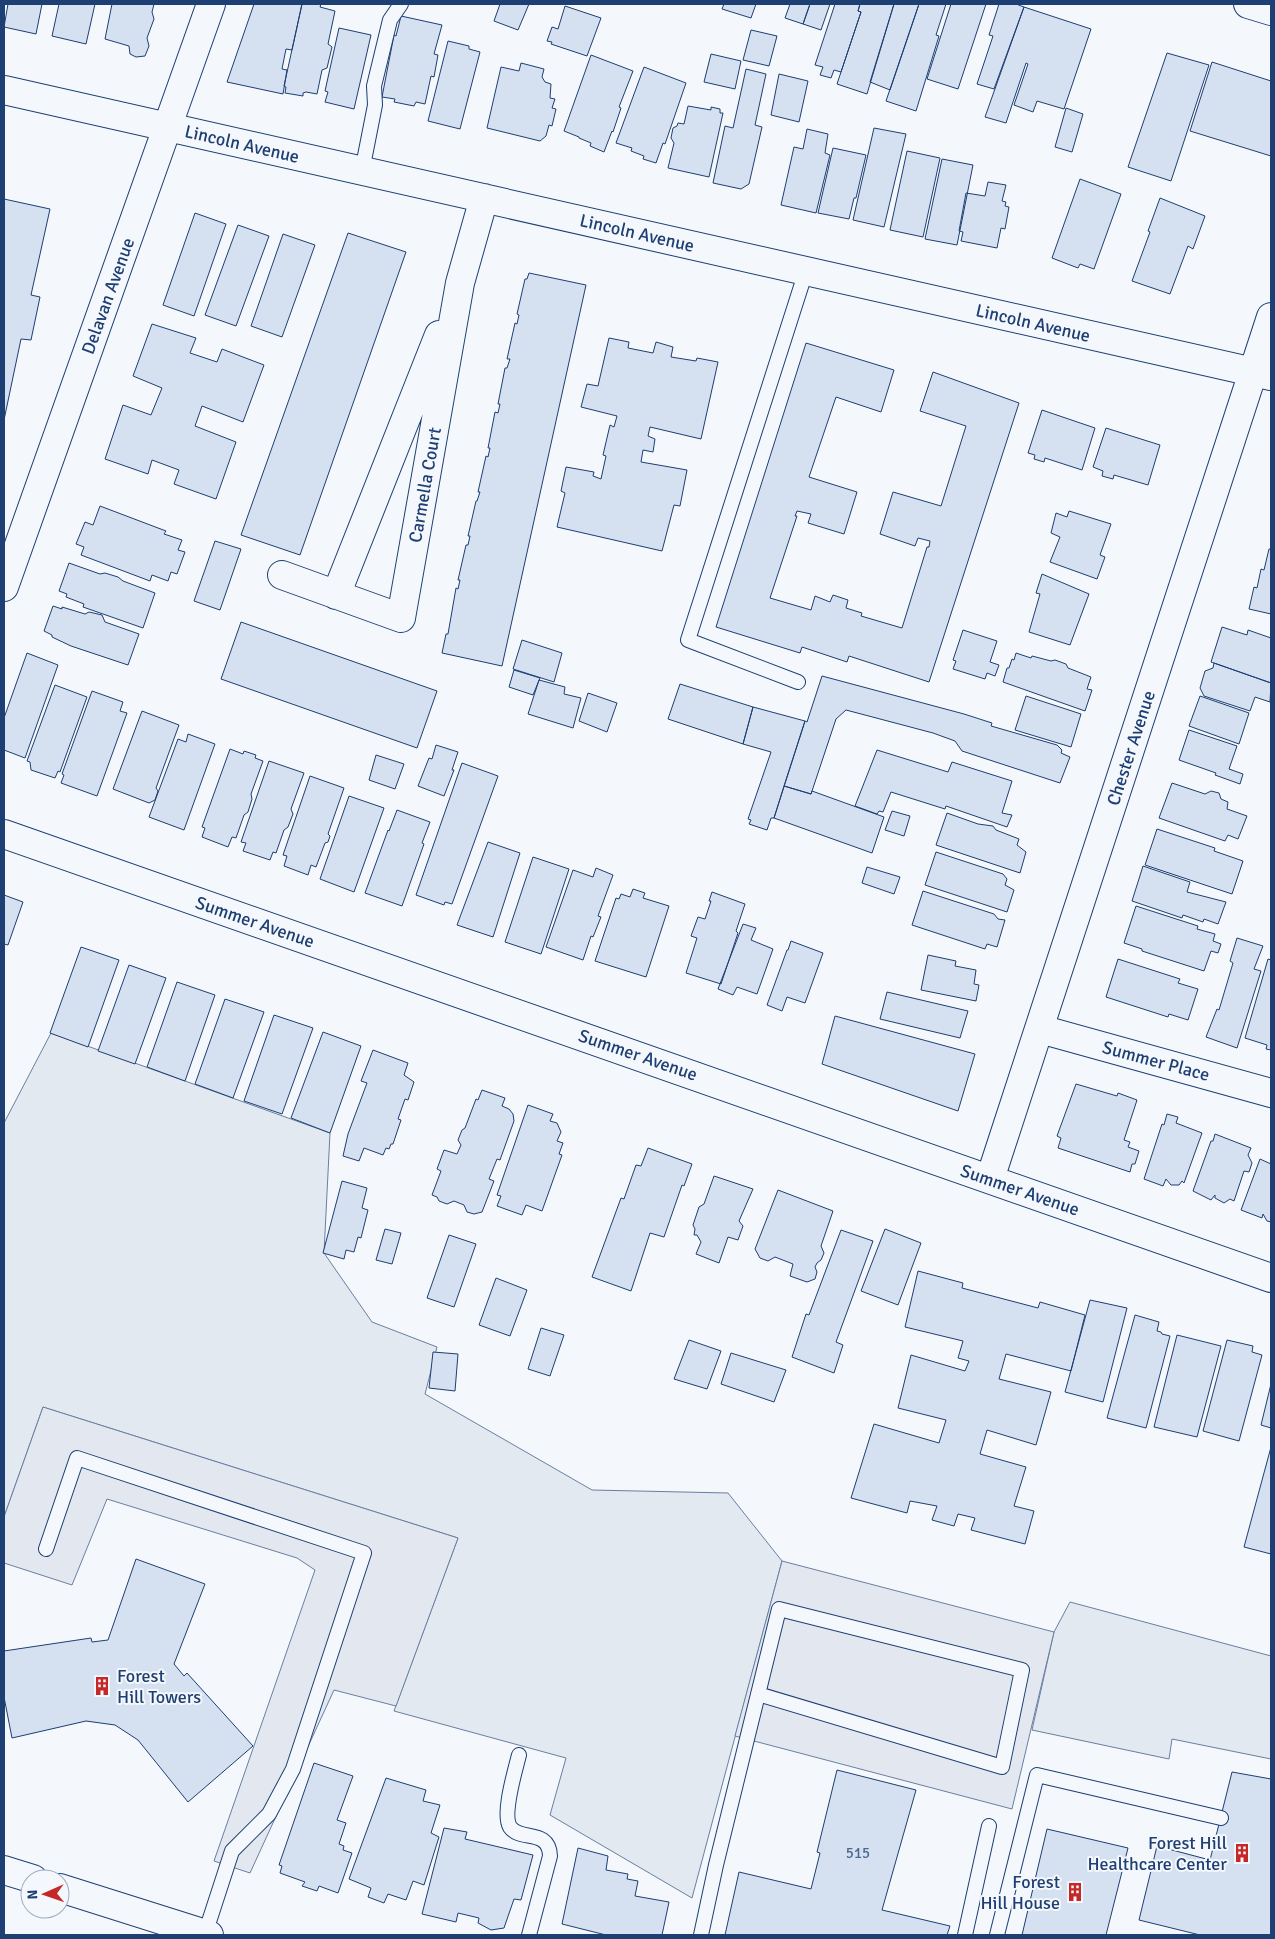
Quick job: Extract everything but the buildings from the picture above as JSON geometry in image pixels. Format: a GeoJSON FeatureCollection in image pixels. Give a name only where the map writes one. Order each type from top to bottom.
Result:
{"type":"FeatureCollection","features":[{"type":"Feature","properties":{"kind":"street","name":"Delavan Avenue"},"geometry":{"type":"LineString","coordinates":[[4,587],[211,4]]}},
{"type":"Feature","properties":{"kind":"street"},"geometry":{"type":"LineString","coordinates":[[1248,4],[1271,11]]}},
{"type":"Feature","properties":{"kind":"street","name":"Lincoln Avenue"},"geometry":{"type":"LineString","coordinates":[[4,90],[1262,374]]}},
{"type":"Feature","properties":{"kind":"street","name":"Carmella Court"},"geometry":{"type":"LineString","coordinates":[[282,575],[401,618],[460,283],[484,198]]}},
{"type":"Feature","properties":{"kind":"street","name":"Carmella Court"},"geometry":{"type":"LineString","coordinates":[[336,595],[460,283]]}},
{"type":"Feature","properties":{"kind":"street","name":"Chester Avenue"},"geometry":{"type":"LineString","coordinates":[[990,1179],[1262,374],[1271,317]]}},
{"type":"Feature","properties":{"kind":"street","name":"Summer Avenue"},"geometry":{"type":"LineString","coordinates":[[4,834],[1271,1278]]}},
{"type":"Feature","properties":{"kind":"street","name":"Summer Place"},"geometry":{"type":"LineString","coordinates":[[1040,1029],[1271,1092]]}},
{"type":"Feature","properties":{"kind":"street"},"geometry":{"type":"LineString","coordinates":[[4,1870],[20,1875]]}},
{"type":"Feature","properties":{"kind":"street"},"geometry":{"type":"LineString","coordinates":[[70,1891],[207,1935]]}},
{"type":"Feature","properties":{"kind":"lane"},"geometry":{"type":"LineString","coordinates":[[362,171],[375,105],[374,86],[390,20],[401,4]]}},
{"type":"Feature","properties":{"kind":"lane"},"geometry":{"type":"LineString","coordinates":[[798,682],[688,640],[806,271]]}},
{"type":"Feature","properties":{"kind":"lane"},"geometry":{"type":"LineString","coordinates":[[46,1549],[76,1458],[364,1552],[293,1769],[269,1814],[232,1851],[207,1935]]}},
{"type":"Feature","properties":{"kind":"lane"},"geometry":{"type":"LineString","coordinates":[[701,1935],[716,1865],[758,1694],[779,1610],[1022,1670],[1002,1767],[758,1694]]}},
{"type":"Feature","properties":{"kind":"lane"},"geometry":{"type":"LineString","coordinates":[[519,1755],[507,1813],[510,1826],[514,1831],[545,1841],[550,1848],[550,1856],[529,1935]]}},
{"type":"Feature","properties":{"kind":"lane"},"geometry":{"type":"LineString","coordinates":[[998,1935],[1037,1775],[1221,1818]]}},
{"type":"Feature","properties":{"kind":"lane"},"geometry":{"type":"LineString","coordinates":[[965,1935],[989,1826]]}},
{"type":"Feature","properties":{"kind":"shaded area"},"geometry":{"type":"Polygon","coordinates":[[[51,1033],[330,1133],[324,1253],[372,1322],[437,1347],[425,1394],[592,1490],[728,1493],[782,1561],[692,1898],[550,1815],[566,1758],[394,1711],[458,1538],[43,1407],[4,1517],[4,1123],[51,1033]]]}},
{"type":"Feature","properties":{"kind":"shaded area"},"geometry":{"type":"Polygon","coordinates":[[[43,1407],[458,1538],[396,1706],[334,1690],[250,1873],[214,1861],[315,1570],[297,1558],[107,1499],[72,1585],[4,1563],[4,1517],[43,1407]]]}},
{"type":"Feature","properties":{"kind":"shaded area"},"geometry":{"type":"Polygon","coordinates":[[[782,1561],[1054,1632],[1012,1809],[735,1736],[782,1561]]]}},
{"type":"Feature","properties":{"kind":"shaded area"},"geometry":{"type":"Polygon","coordinates":[[[1070,1602],[1271,1656],[1271,1759],[1172,1739],[1169,1759],[1032,1730],[1054,1632],[1070,1602]]]}},
{"type":"Feature","properties":{"kind":"place","name":"Forest Hill Towers"},"geometry":{"type":"Point","coordinates":[102,1686]}},
{"type":"Feature","properties":{"kind":"place","name":"Forest Hill Healthcare Center"},"geometry":{"type":"Point","coordinates":[1242,1853]}},
{"type":"Feature","properties":{"kind":"place","name":"Forest Hill House"},"geometry":{"type":"Point","coordinates":[1075,1892]}}]}
